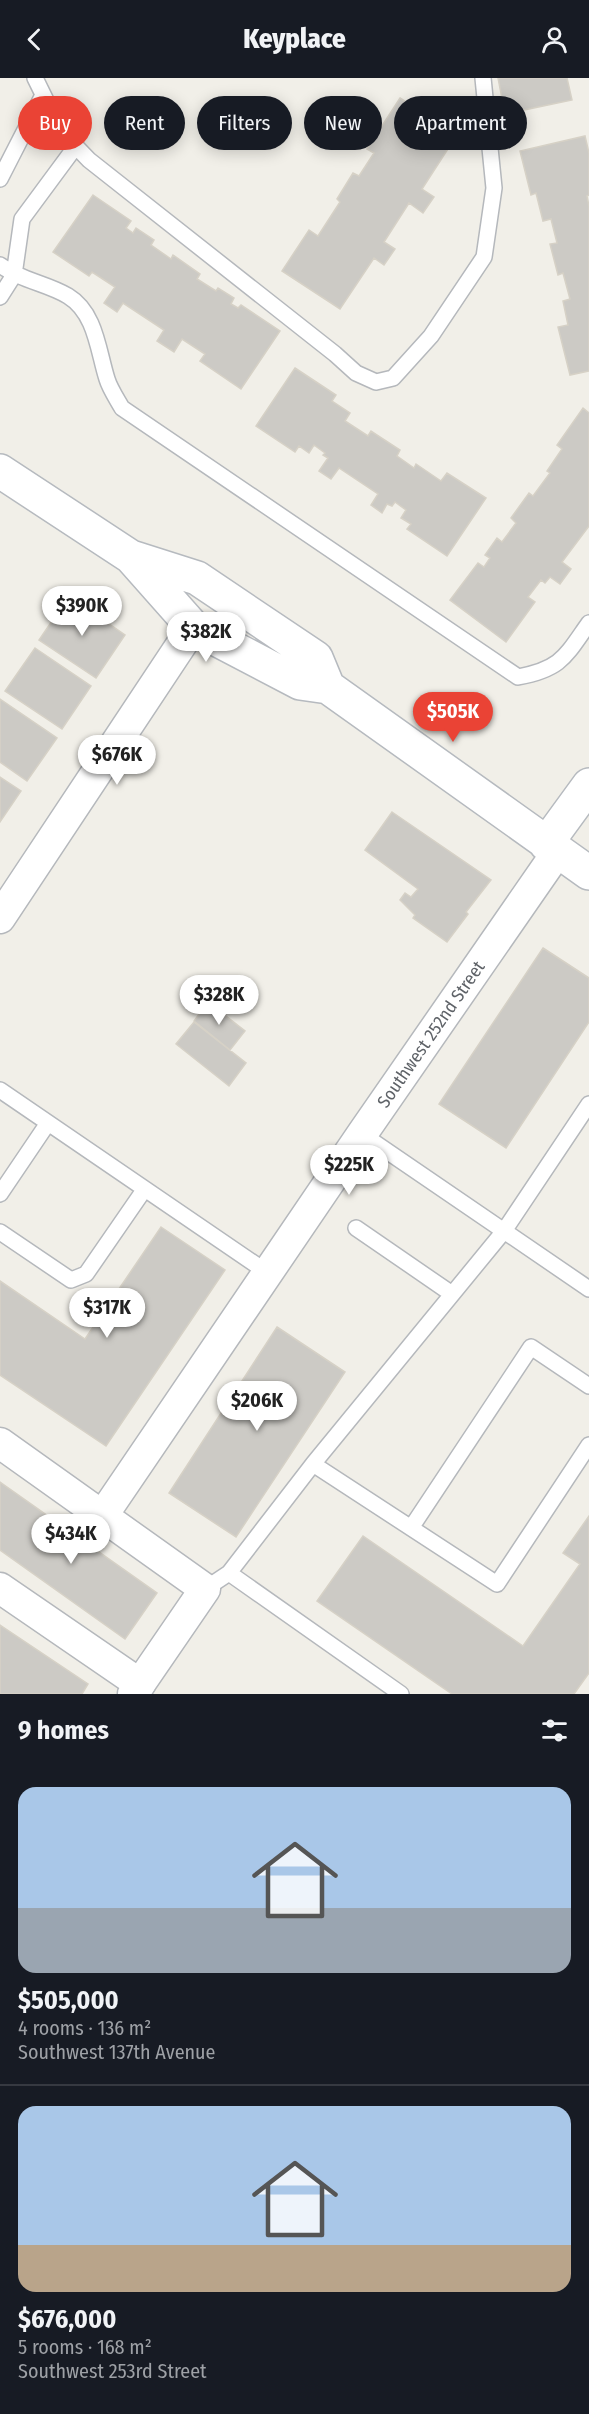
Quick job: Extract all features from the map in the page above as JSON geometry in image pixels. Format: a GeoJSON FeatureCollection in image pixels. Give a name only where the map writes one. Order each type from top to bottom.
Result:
{"type":"FeatureCollection","features":[{"type":"Feature","properties":{"kind":"main road"},"geometry":{"type":"LineString","coordinates":[[0,471],[131,557],[193,627],[300,683],[328,687],[589,873]]}},
{"type":"Feature","properties":{"kind":"main road"},"geometry":{"type":"LineString","coordinates":[[131,557],[197,578],[316,658],[328,687]]}},
{"type":"Feature","properties":{"kind":"main road","name":"Southwest 252nd Street"},"geometry":{"type":"LineString","coordinates":[[552,847],[589,785]]}},
{"type":"Feature","properties":{"kind":"street"},"geometry":{"type":"LineString","coordinates":[[0,918],[193,627]]}},
{"type":"Feature","properties":{"kind":"street","name":"Southwest 252nd Street"},"geometry":{"type":"LineString","coordinates":[[103,1515],[362,1134],[552,847]]}},
{"type":"Feature","properties":{"kind":"street"},"geometry":{"type":"LineString","coordinates":[[0,1443],[103,1515],[217,1581],[136,1689],[0,1588]]}},
{"type":"Feature","properties":{"kind":"lane"},"geometry":{"type":"LineString","coordinates":[[0,179],[43,95],[35,78]]}},
{"type":"Feature","properties":{"kind":"lane"},"geometry":{"type":"LineString","coordinates":[[80,150],[356,373],[376,382],[393,378],[431,336],[484,257],[494,188],[483,78]]}},
{"type":"Feature","properties":{"kind":"lane"},"geometry":{"type":"LineString","coordinates":[[0,297],[14,275],[22,219],[73,150]]}},
{"type":"Feature","properties":{"kind":"lane"},"geometry":{"type":"LineString","coordinates":[[0,265],[14,275],[68,296],[86,313],[99,347],[108,381],[122,408],[518,677],[539,673],[563,660],[589,623]]}},
{"type":"Feature","properties":{"kind":"lane"},"geometry":{"type":"LineString","coordinates":[[0,1090],[268,1273]]}},
{"type":"Feature","properties":{"kind":"lane"},"geometry":{"type":"LineString","coordinates":[[401,1694],[217,1581],[504,1231],[589,1104]]}},
{"type":"Feature","properties":{"kind":"lane"},"geometry":{"type":"LineString","coordinates":[[0,1194],[48,1124]]}},
{"type":"Feature","properties":{"kind":"lane"},"geometry":{"type":"LineString","coordinates":[[362,1134],[589,1288]]}},
{"type":"Feature","properties":{"kind":"lane"},"geometry":{"type":"LineString","coordinates":[[0,1232],[71,1280],[86,1274],[144,1190]]}},
{"type":"Feature","properties":{"kind":"lane"},"geometry":{"type":"LineString","coordinates":[[356,1228],[452,1294]]}},
{"type":"Feature","properties":{"kind":"lane"},"geometry":{"type":"LineString","coordinates":[[411,1528],[531,1347],[589,1386]]}},
{"type":"Feature","properties":{"kind":"lane"},"geometry":{"type":"LineString","coordinates":[[313,1464],[497,1584],[589,1445]]}},
{"type":"Feature","properties":{"kind":"building"},"geometry":{"type":"Polygon","coordinates":[[[498,78],[567,78],[572,100],[527,109],[527,96],[502,96],[498,78]]]}},
{"type":"Feature","properties":{"kind":"building"},"geometry":{"type":"Polygon","coordinates":[[[394,107],[394,150],[447,150],[422,189],[434,197],[423,213],[409,203],[384,242],[395,249],[384,265],[374,258],[340,309],[282,271],[309,230],[318,236],[340,202],[337,199],[353,173],[359,176],[374,153],[369,150],[382,150],[382,126],[394,107]]]}},
{"type":"Feature","properties":{"kind":"building"},"geometry":{"type":"Polygon","coordinates":[[[585,136],[589,153],[589,195],[587,196],[589,206],[589,371],[570,375],[558,327],[568,325],[563,301],[570,299],[563,273],[558,275],[550,244],[557,243],[551,219],[543,221],[536,193],[531,195],[520,151],[585,136]]]}},
{"type":"Feature","properties":{"kind":"building"},"geometry":{"type":"Polygon","coordinates":[[[93,195],[131,221],[126,228],[133,233],[136,228],[154,240],[151,245],[171,259],[173,255],[200,274],[197,279],[216,291],[218,288],[234,298],[231,304],[238,308],[241,305],[280,331],[241,389],[200,361],[205,354],[182,339],[174,352],[157,341],[164,330],[123,303],[117,312],[104,303],[115,287],[92,272],[89,276],[53,252],[93,195]]]}},
{"type":"Feature","properties":{"kind":"building"},"geometry":{"type":"Polygon","coordinates":[[[295,368],[336,395],[332,401],[350,413],[345,421],[368,436],[371,431],[400,450],[397,456],[414,468],[416,464],[441,481],[447,473],[486,498],[447,556],[407,529],[411,524],[401,518],[406,510],[395,502],[392,506],[387,504],[382,513],[371,505],[378,494],[339,468],[331,479],[319,471],[328,458],[314,445],[309,453],[299,446],[295,452],[256,426],[295,368]]]}},
{"type":"Feature","properties":{"kind":"building"},"geometry":{"type":"Polygon","coordinates":[[[583,408],[589,413],[589,526],[562,562],[571,569],[560,584],[550,577],[545,583],[541,580],[528,597],[535,602],[506,642],[450,600],[478,563],[484,567],[490,558],[485,555],[497,538],[502,542],[516,523],[511,518],[529,493],[533,496],[550,473],[547,471],[562,449],[557,445],[583,408]]]}},
{"type":"Feature","properties":{"kind":"building"},"geometry":{"type":"Polygon","coordinates":[[[69,596],[125,635],[96,678],[39,640],[69,596]]]}},
{"type":"Feature","properties":{"kind":"building"},"geometry":{"type":"Polygon","coordinates":[[[35,648],[91,686],[62,729],[5,691],[35,648]]]}},
{"type":"Feature","properties":{"kind":"building"},"geometry":{"type":"Polygon","coordinates":[[[0,699],[57,738],[27,781],[0,762],[0,699]]]}},
{"type":"Feature","properties":{"kind":"building"},"geometry":{"type":"Polygon","coordinates":[[[0,777],[21,791],[0,822],[0,777]]]}},
{"type":"Feature","properties":{"kind":"building"},"geometry":{"type":"Polygon","coordinates":[[[392,812],[491,880],[466,912],[468,914],[447,942],[413,918],[415,915],[400,900],[405,893],[411,897],[418,889],[365,850],[392,812]]]}},
{"type":"Feature","properties":{"kind":"building"},"geometry":{"type":"Polygon","coordinates":[[[543,948],[589,978],[589,1022],[506,1148],[439,1104],[543,948]]]}},
{"type":"Feature","properties":{"kind":"building"},"geometry":{"type":"Polygon","coordinates":[[[208,1002],[245,1031],[230,1050],[194,1021],[208,1002]]]}},
{"type":"Feature","properties":{"kind":"building"},"geometry":{"type":"Polygon","coordinates":[[[194,1022],[246,1063],[229,1086],[176,1044],[194,1022]]]}},
{"type":"Feature","properties":{"kind":"building"},"geometry":{"type":"Polygon","coordinates":[[[161,1227],[225,1270],[106,1446],[0,1375],[0,1281],[85,1339],[161,1227]]]}},
{"type":"Feature","properties":{"kind":"building"},"geometry":{"type":"Polygon","coordinates":[[[277,1327],[345,1372],[236,1537],[169,1493],[277,1327]]]}},
{"type":"Feature","properties":{"kind":"building"},"geometry":{"type":"Polygon","coordinates":[[[0,1482],[157,1593],[125,1639],[0,1550],[0,1482]]]}},
{"type":"Feature","properties":{"kind":"building"},"geometry":{"type":"Polygon","coordinates":[[[589,1516],[589,1673],[574,1694],[452,1694],[317,1601],[363,1536],[523,1646],[580,1564],[563,1553],[589,1516]]]}},
{"type":"Feature","properties":{"kind":"building"},"geometry":{"type":"Polygon","coordinates":[[[0,1625],[88,1684],[82,1694],[0,1694],[0,1625]]]}}]}
